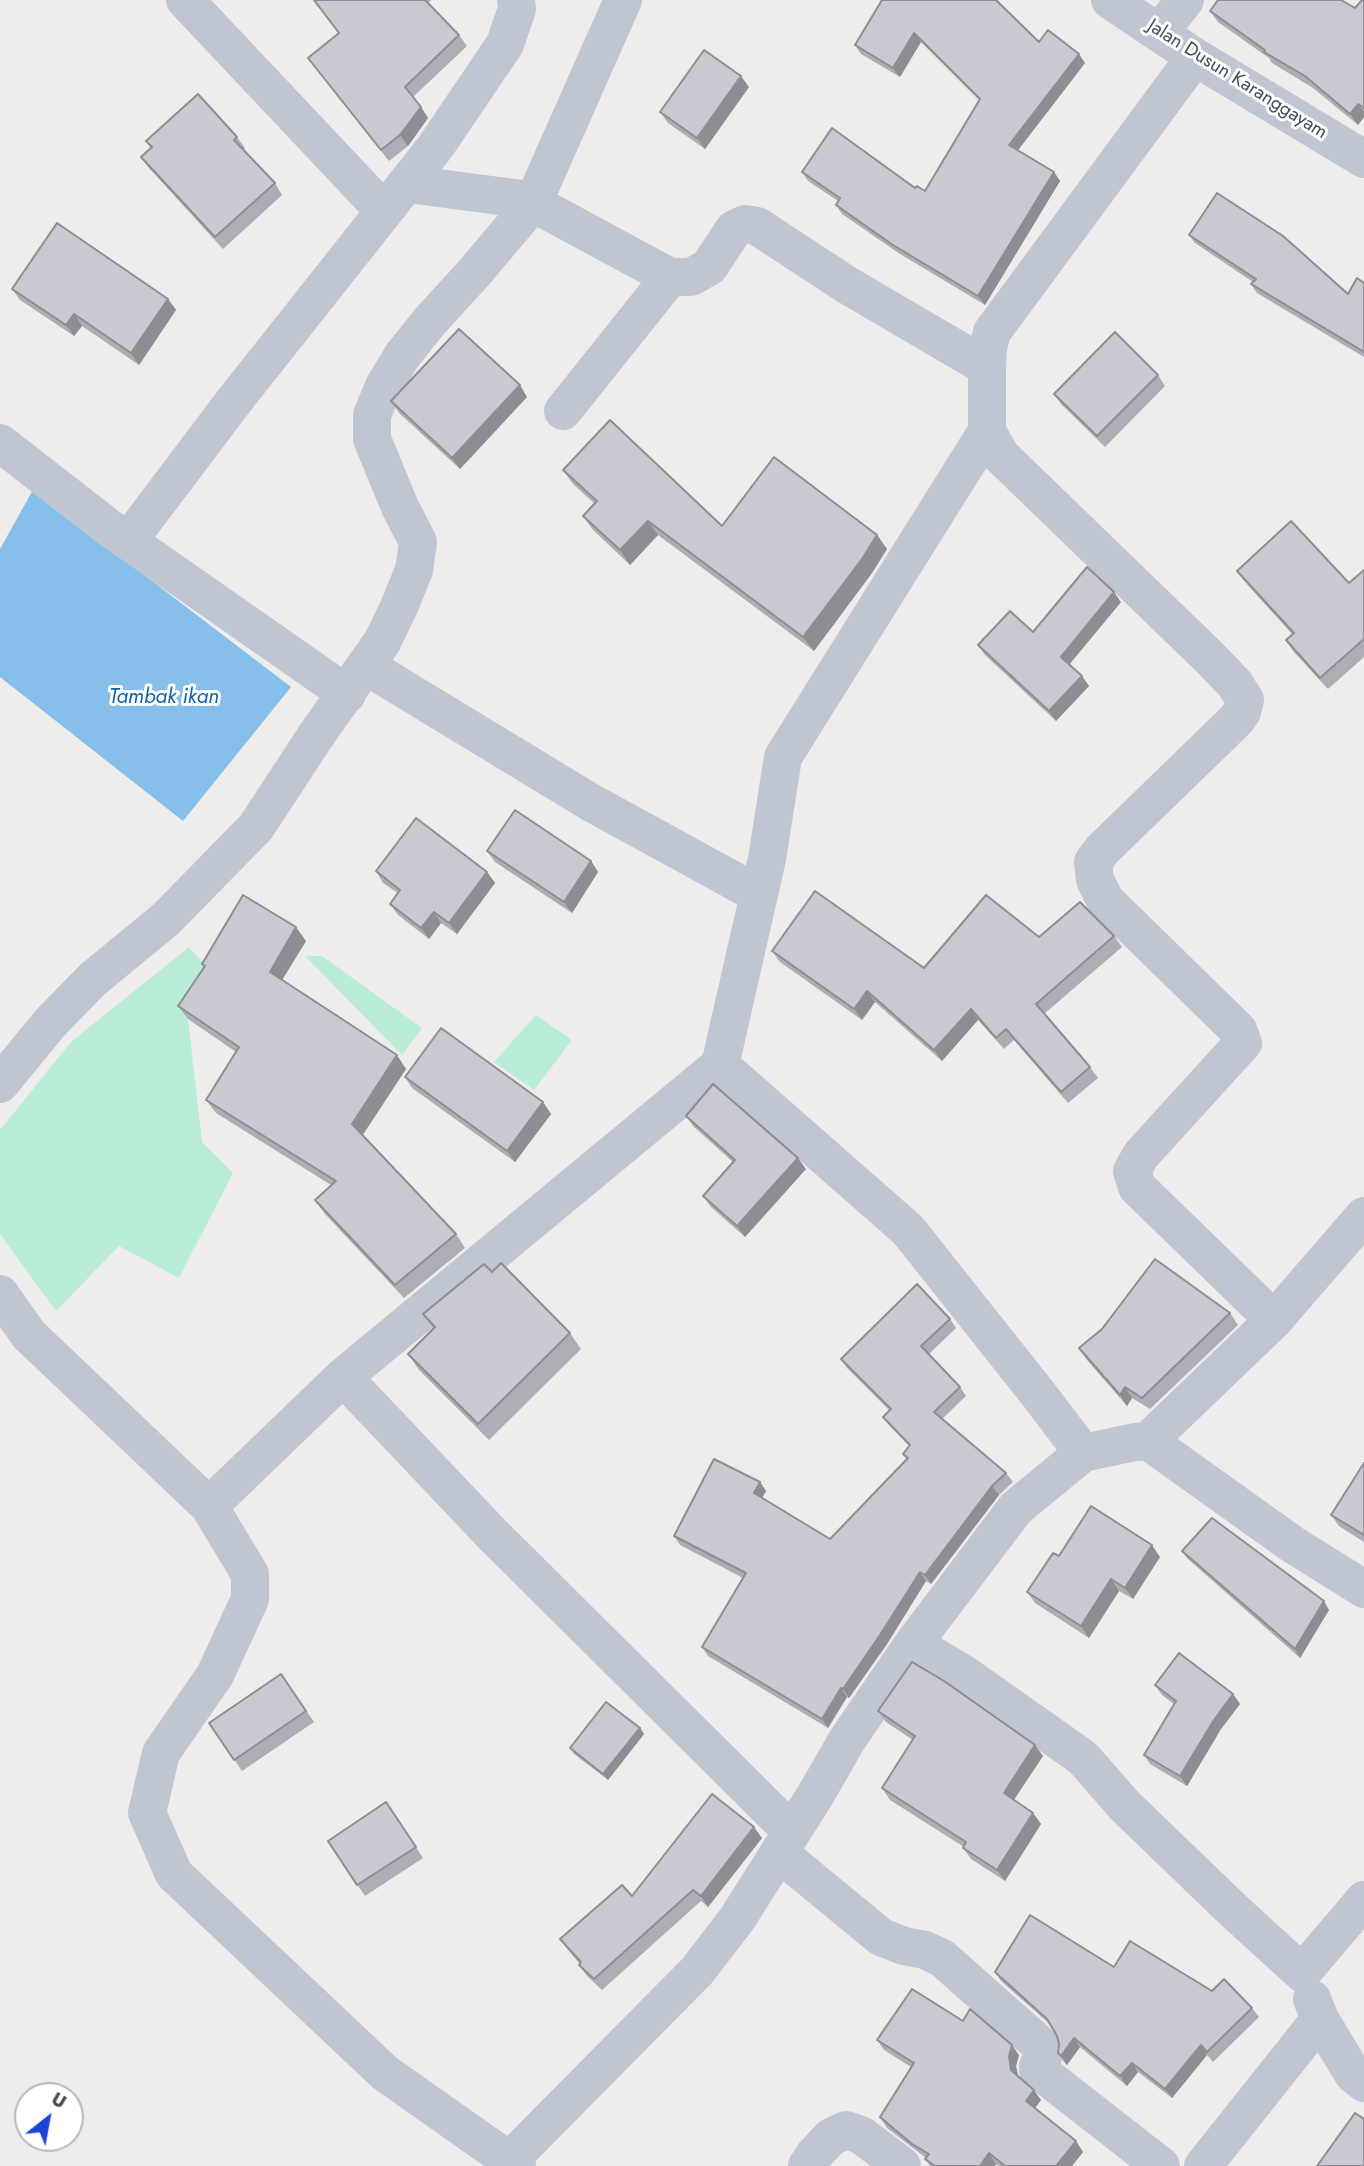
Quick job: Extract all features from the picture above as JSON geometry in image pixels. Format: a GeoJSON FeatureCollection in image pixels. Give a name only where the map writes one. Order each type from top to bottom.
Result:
{"type":"FeatureCollection","features":[{"type":"Feature","properties":{"kind":"street"},"geometry":{"type":"LineString","coordinates":[[185,0],[411,195],[527,201],[670,277],[691,277],[709,267],[734,229],[745,224],[757,226],[847,285],[987,367]]}},
{"type":"Feature","properties":{"kind":"street"},"geometry":{"type":"LineString","coordinates":[[129,540],[234,401],[411,195],[436,146],[505,44],[517,9],[516,0]]}},
{"type":"Feature","properties":{"kind":"street"},"geometry":{"type":"LineString","coordinates":[[0,1084],[50,1023],[93,979],[166,919],[256,827],[382,642],[414,570],[418,542],[400,507],[372,439],[372,415],[384,386],[402,356],[473,274],[527,201],[623,0]]}},
{"type":"Feature","properties":{"kind":"street","name":"Jalan Dusun Karanggayam"},"geometry":{"type":"LineString","coordinates":[[1111,0],[1195,58],[1364,159]]}},
{"type":"Feature","properties":{"kind":"street"},"geometry":{"type":"LineString","coordinates":[[1159,33],[1185,0]]}},
{"type":"Feature","properties":{"kind":"street"},"geometry":{"type":"LineString","coordinates":[[1195,58],[992,332],[987,367],[987,431],[1001,456],[1209,657],[1235,684],[1245,700],[1242,712],[1235,721],[1102,850],[1093,862],[1095,880],[1105,900],[1238,1030],[1243,1043],[1141,1155],[1132,1171],[1137,1187],[1274,1320]]}},
{"type":"Feature","properties":{"kind":"street"},"geometry":{"type":"LineString","coordinates":[[563,411],[670,277]]}},
{"type":"Feature","properties":{"kind":"street"},"geometry":{"type":"LineString","coordinates":[[209,1506],[343,1377],[720,1065],[766,859],[783,757],[987,431]]}},
{"type":"Feature","properties":{"kind":"street"},"geometry":{"type":"LineString","coordinates":[[0,443],[108,527],[197,591],[356,680],[590,802],[758,894]]}},
{"type":"Feature","properties":{"kind":"street"},"geometry":{"type":"LineString","coordinates":[[720,1065],[908,1230],[1083,1453]]}},
{"type":"Feature","properties":{"kind":"street"},"geometry":{"type":"LineString","coordinates":[[0,1294],[29,1335],[209,1506],[250,1574],[250,1599],[215,1675],[161,1753],[147,1813],[174,1874],[385,2073],[514,2163],[697,1971],[737,1919],[847,1740],[913,1644],[1017,1508],[1083,1453],[1148,1441],[1274,1320],[1364,1216]]}},
{"type":"Feature","properties":{"kind":"street"},"geometry":{"type":"LineString","coordinates":[[343,1377],[786,1843],[881,1937],[904,1946],[926,1950],[942,1958],[1039,2044],[1044,2054],[1038,2070],[1161,2166]]}},
{"type":"Feature","properties":{"kind":"street"},"geometry":{"type":"LineString","coordinates":[[1148,1441],[1282,1536],[1364,1589]]}},
{"type":"Feature","properties":{"kind":"street"},"geometry":{"type":"LineString","coordinates":[[913,1644],[964,1674],[1083,1758],[1135,1815],[1302,1973],[1320,2019],[1353,2074],[1364,2083]]}},
{"type":"Feature","properties":{"kind":"street"},"geometry":{"type":"LineString","coordinates":[[1302,1973],[1364,1899]]}},
{"type":"Feature","properties":{"kind":"street"},"geometry":{"type":"LineString","coordinates":[[1203,2166],[1320,2019]]}},
{"type":"Feature","properties":{"kind":"street"},"geometry":{"type":"LineString","coordinates":[[807,2166],[831,2137],[846,2130],[861,2135],[902,2166]]}},
{"type":"Feature","properties":{"kind":"green space"},"geometry":{"type":"Polygon","coordinates":[[[189,947],[207,967],[188,1019],[202,1142],[233,1173],[179,1278],[119,1246],[56,1311],[0,1234],[0,1130],[71,1042],[189,947]]]}},
{"type":"Feature","properties":{"kind":"green space"},"geometry":{"type":"Polygon","coordinates":[[[305,956],[322,956],[422,1028],[402,1055],[305,956]]]}},
{"type":"Feature","properties":{"kind":"green space"},"geometry":{"type":"Polygon","coordinates":[[[536,1015],[572,1040],[534,1090],[494,1062],[536,1015]]]}},
{"type":"Feature","properties":{"kind":"water","name":"Tambak ikan"},"geometry":{"type":"Polygon","coordinates":[[[33,490],[291,687],[183,821],[0,677],[0,549],[33,490]]]}},
{"type":"Feature","properties":{"kind":"building"},"geometry":{"type":"Polygon","coordinates":[[[314,0],[425,0],[459,35],[405,87],[421,107],[400,135],[381,150],[308,58],[339,33],[314,0]]]}},
{"type":"Feature","properties":{"kind":"building"},"geometry":{"type":"Polygon","coordinates":[[[882,0],[996,0],[1039,42],[1048,30],[1079,54],[1009,145],[1054,172],[978,296],[893,245],[836,205],[840,198],[802,172],[832,128],[915,188],[917,186],[925,191],[980,99],[914,33],[893,68],[855,45],[882,0]]]}},
{"type":"Feature","properties":{"kind":"building"},"geometry":{"type":"Polygon","coordinates":[[[1218,0],[1341,0],[1355,8],[1364,0],[1364,108],[1358,104],[1350,114],[1305,76],[1264,52],[1265,50],[1210,11],[1218,0]]]}},
{"type":"Feature","properties":{"kind":"building"},"geometry":{"type":"Polygon","coordinates":[[[704,50],[741,76],[697,138],[660,112],[704,50]]]}},
{"type":"Feature","properties":{"kind":"building"},"geometry":{"type":"Polygon","coordinates":[[[198,94],[237,137],[234,140],[275,183],[215,237],[141,157],[152,147],[146,141],[198,94]]]}},
{"type":"Feature","properties":{"kind":"building"},"geometry":{"type":"Polygon","coordinates":[[[1217,193],[1283,236],[1348,294],[1357,278],[1364,283],[1364,352],[1251,284],[1256,279],[1189,235],[1217,193]]]}},
{"type":"Feature","properties":{"kind":"building"},"geometry":{"type":"Polygon","coordinates":[[[57,223],[168,299],[131,353],[74,314],[66,325],[12,289],[57,223]]]}},
{"type":"Feature","properties":{"kind":"building"},"geometry":{"type":"Polygon","coordinates":[[[459,329],[520,385],[452,458],[391,401],[459,329]]]}},
{"type":"Feature","properties":{"kind":"building"},"geometry":{"type":"Polygon","coordinates":[[[1115,332],[1158,375],[1097,436],[1054,394],[1115,332]]]}},
{"type":"Feature","properties":{"kind":"building"},"geometry":{"type":"Polygon","coordinates":[[[610,420],[722,526],[774,457],[877,535],[803,637],[648,521],[620,550],[583,516],[597,501],[563,470],[610,420]]]}},
{"type":"Feature","properties":{"kind":"building"},"geometry":{"type":"Polygon","coordinates":[[[1291,521],[1349,583],[1364,570],[1364,639],[1320,678],[1286,640],[1294,633],[1237,571],[1291,521]]]}},
{"type":"Feature","properties":{"kind":"building"},"geometry":{"type":"Polygon","coordinates":[[[1087,567],[1114,592],[1061,657],[1082,676],[1049,711],[978,645],[1010,611],[1033,632],[1087,567]]]}},
{"type":"Feature","properties":{"kind":"building"},"geometry":{"type":"Polygon","coordinates":[[[515,810],[591,861],[564,902],[487,851],[515,810]]]}},
{"type":"Feature","properties":{"kind":"building"},"geometry":{"type":"Polygon","coordinates":[[[416,818],[487,872],[449,923],[434,912],[421,928],[390,904],[400,890],[376,871],[416,818]]]}},
{"type":"Feature","properties":{"kind":"building"},"geometry":{"type":"Polygon","coordinates":[[[815,891],[924,968],[986,895],[1039,937],[1080,902],[1114,936],[1036,1004],[1090,1067],[1061,1092],[1006,1029],[996,1038],[971,1009],[934,1050],[867,991],[854,1009],[772,951],[815,891]]]}},
{"type":"Feature","properties":{"kind":"building"},"geometry":{"type":"Polygon","coordinates":[[[243,895],[296,927],[270,972],[397,1055],[352,1124],[456,1234],[395,1285],[315,1200],[336,1181],[206,1100],[239,1047],[178,1006],[205,966],[202,964],[243,895]]]}},
{"type":"Feature","properties":{"kind":"building"},"geometry":{"type":"Polygon","coordinates":[[[441,1028],[543,1102],[507,1151],[405,1077],[441,1028]]]}},
{"type":"Feature","properties":{"kind":"building"},"geometry":{"type":"Polygon","coordinates":[[[713,1084],[798,1158],[737,1226],[703,1196],[735,1160],[686,1116],[713,1084]]]}},
{"type":"Feature","properties":{"kind":"building"},"geometry":{"type":"Polygon","coordinates":[[[1155,1259],[1230,1313],[1142,1398],[1125,1387],[1120,1395],[1079,1348],[1102,1329],[1155,1259]]]}},
{"type":"Feature","properties":{"kind":"building"},"geometry":{"type":"Polygon","coordinates":[[[501,1263],[570,1333],[478,1424],[408,1354],[435,1327],[423,1314],[484,1264],[492,1272],[501,1263]]]}},
{"type":"Feature","properties":{"kind":"building"},"geometry":{"type":"Polygon","coordinates":[[[917,1284],[950,1319],[921,1346],[960,1387],[934,1412],[1006,1473],[992,1486],[925,1575],[920,1572],[822,1719],[702,1647],[746,1573],[674,1536],[714,1459],[760,1482],[754,1493],[830,1539],[908,1458],[903,1454],[910,1445],[883,1417],[891,1409],[841,1359],[917,1284]]]}},
{"type":"Feature","properties":{"kind":"building"},"geometry":{"type":"Polygon","coordinates":[[[1364,1463],[1364,1535],[1331,1515],[1364,1463]]]}},
{"type":"Feature","properties":{"kind":"building"},"geometry":{"type":"Polygon","coordinates":[[[1091,1506],[1152,1545],[1125,1588],[1111,1579],[1081,1626],[1027,1592],[1053,1553],[1059,1556],[1091,1506]]]}},
{"type":"Feature","properties":{"kind":"building"},"geometry":{"type":"Polygon","coordinates":[[[1212,1518],[1324,1601],[1295,1649],[1182,1551],[1212,1518]]]}},
{"type":"Feature","properties":{"kind":"building"},"geometry":{"type":"Polygon","coordinates":[[[1179,1653],[1233,1694],[1180,1776],[1144,1755],[1176,1701],[1155,1685],[1179,1653]]]}},
{"type":"Feature","properties":{"kind":"building"},"geometry":{"type":"Polygon","coordinates":[[[912,1662],[944,1681],[1035,1745],[1004,1793],[1033,1813],[997,1870],[963,1848],[966,1842],[882,1788],[915,1736],[878,1711],[912,1662]]]}},
{"type":"Feature","properties":{"kind":"building"},"geometry":{"type":"Polygon","coordinates":[[[281,1674],[306,1711],[234,1760],[209,1723],[281,1674]]]}},
{"type":"Feature","properties":{"kind":"building"},"geometry":{"type":"Polygon","coordinates":[[[606,1702],[640,1728],[603,1774],[570,1748],[606,1702]]]}},
{"type":"Feature","properties":{"kind":"building"},"geometry":{"type":"Polygon","coordinates":[[[712,1794],[754,1827],[701,1896],[693,1890],[594,1979],[579,1965],[581,1962],[560,1939],[622,1885],[632,1896],[712,1794]]]}},
{"type":"Feature","properties":{"kind":"building"},"geometry":{"type":"Polygon","coordinates":[[[386,1802],[416,1847],[357,1885],[328,1841],[386,1802]]]}},
{"type":"Feature","properties":{"kind":"building"},"geometry":{"type":"Polygon","coordinates":[[[1030,1915],[1114,1967],[1130,1941],[1212,1991],[1224,1979],[1252,2008],[1207,2052],[1201,2045],[1165,2089],[1132,2063],[1120,2076],[1074,2038],[1061,2056],[1058,2053],[1057,2036],[1047,2019],[995,1972],[1030,1915]]]}},
{"type":"Feature","properties":{"kind":"building"},"geometry":{"type":"Polygon","coordinates":[[[912,1989],[963,2021],[970,2009],[1012,2045],[1009,2056],[1011,2070],[1034,2090],[1026,2101],[1076,2141],[1056,2166],[1005,2166],[989,2153],[980,2166],[935,2166],[925,2159],[929,2154],[912,2144],[880,2117],[914,2063],[877,2040],[912,1989]]]}},
{"type":"Feature","properties":{"kind":"building"},"geometry":{"type":"Polygon","coordinates":[[[1355,2113],[1364,2119],[1364,2166],[1317,2166],[1355,2113]]]}}]}
